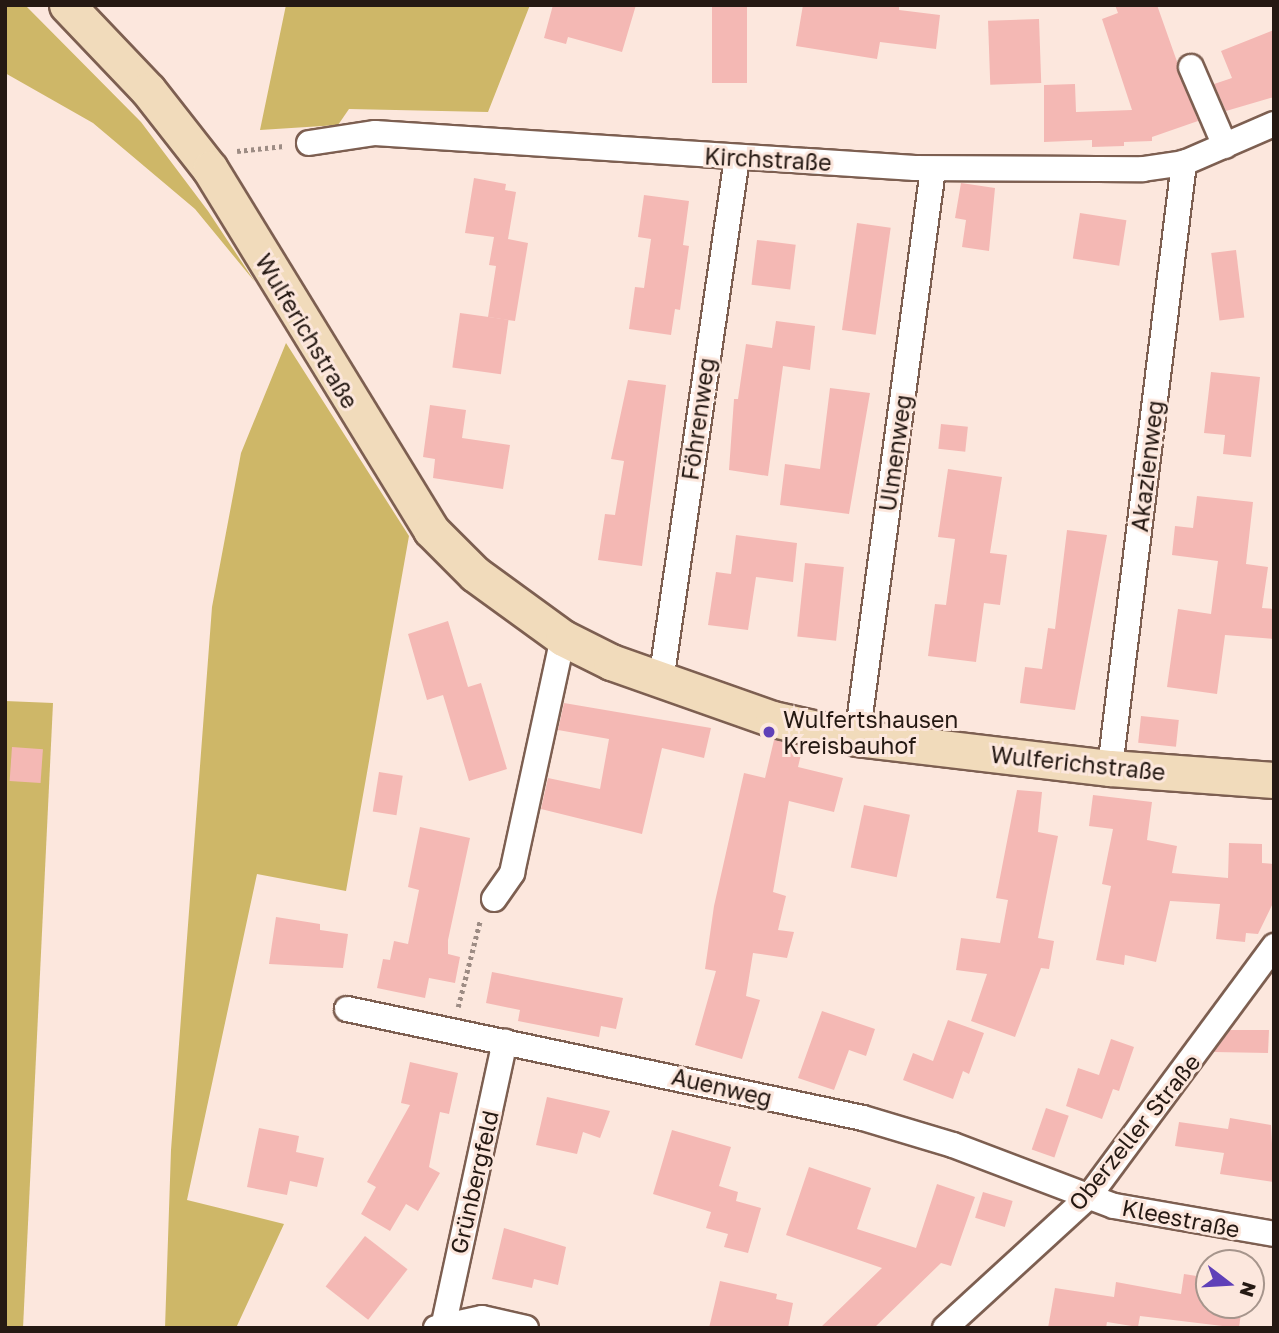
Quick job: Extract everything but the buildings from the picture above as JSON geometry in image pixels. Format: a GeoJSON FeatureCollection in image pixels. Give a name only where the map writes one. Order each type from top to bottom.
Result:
{"type":"FeatureCollection","features":[{"type":"Feature","properties":{"kind":"main road","name":"Wulferichstraße"},"geometry":{"type":"LineString","coordinates":[[66,5],[148,90],[210,169],[431,530],[475,574],[564,638],[661,681],[773,719],[857,738],[1110,768],[1274,780]]}},
{"type":"Feature","properties":{"kind":"street"},"geometry":{"type":"LineString","coordinates":[[1191,67],[1225,146]]}},
{"type":"Feature","properties":{"kind":"street","name":"Kirchstraße"},"geometry":{"type":"LineString","coordinates":[[309,143],[375,133],[933,169],[1143,169],[1184,163],[1274,124]]}},
{"type":"Feature","properties":{"kind":"street","name":"Föhrenweg"},"geometry":{"type":"LineString","coordinates":[[661,681],[737,158]]}},
{"type":"Feature","properties":{"kind":"street","name":"Akazienweg"},"geometry":{"type":"LineString","coordinates":[[1110,768],[1184,163]]}},
{"type":"Feature","properties":{"kind":"street","name":"Ulmenweg"},"geometry":{"type":"LineString","coordinates":[[857,738],[933,169]]}},
{"type":"Feature","properties":{"kind":"street"},"geometry":{"type":"LineString","coordinates":[[494,899],[512,873],[564,638]]}},
{"type":"Feature","properties":{"kind":"street","name":"Oberzeller Straße"},"geometry":{"type":"LineString","coordinates":[[945,1328],[1090,1195],[1274,946]]}},
{"type":"Feature","properties":{"kind":"street","name":"Auenweg"},"geometry":{"type":"LineString","coordinates":[[347,1009],[863,1118],[953,1145],[1090,1195]]}},
{"type":"Feature","properties":{"kind":"street","name":"Grünbergfeld"},"geometry":{"type":"LineString","coordinates":[[505,1042],[440,1325],[482,1318],[526,1328]]}},
{"type":"Feature","properties":{"kind":"street","name":"Kleestraße"},"geometry":{"type":"LineString","coordinates":[[1090,1195],[1114,1206],[1274,1234]]}},
{"type":"Feature","properties":{"kind":"path"},"geometry":{"type":"LineString","coordinates":[[235,151],[309,143]]}},
{"type":"Feature","properties":{"kind":"path"},"geometry":{"type":"LineString","coordinates":[[453,1032],[475,928],[494,899]]}},
{"type":"Feature","properties":{"kind":"shaded area"},"geometry":{"type":"Polygon","coordinates":[[[5,5],[25,5],[141,122],[208,211],[255,282],[195,209],[93,123],[5,73],[5,5]]]}},
{"type":"Feature","properties":{"kind":"shaded area"},"geometry":{"type":"Polygon","coordinates":[[[286,5],[530,5],[488,112],[349,109],[338,125],[260,130],[286,5]]]}},
{"type":"Feature","properties":{"kind":"shaded area"},"geometry":{"type":"Polygon","coordinates":[[[286,343],[409,536],[346,891],[257,874],[187,1200],[284,1224],[236,1328],[165,1328],[171,1150],[212,607],[241,453],[286,343]]]}},
{"type":"Feature","properties":{"kind":"shaded area"},"geometry":{"type":"Polygon","coordinates":[[[5,701],[53,703],[23,1328],[5,1328],[5,701]]]}},
{"type":"Feature","properties":{"kind":"place","name":"Wulfertshausen Kreisbauhof"},"geometry":{"type":"Point","coordinates":[769,732]}}]}
